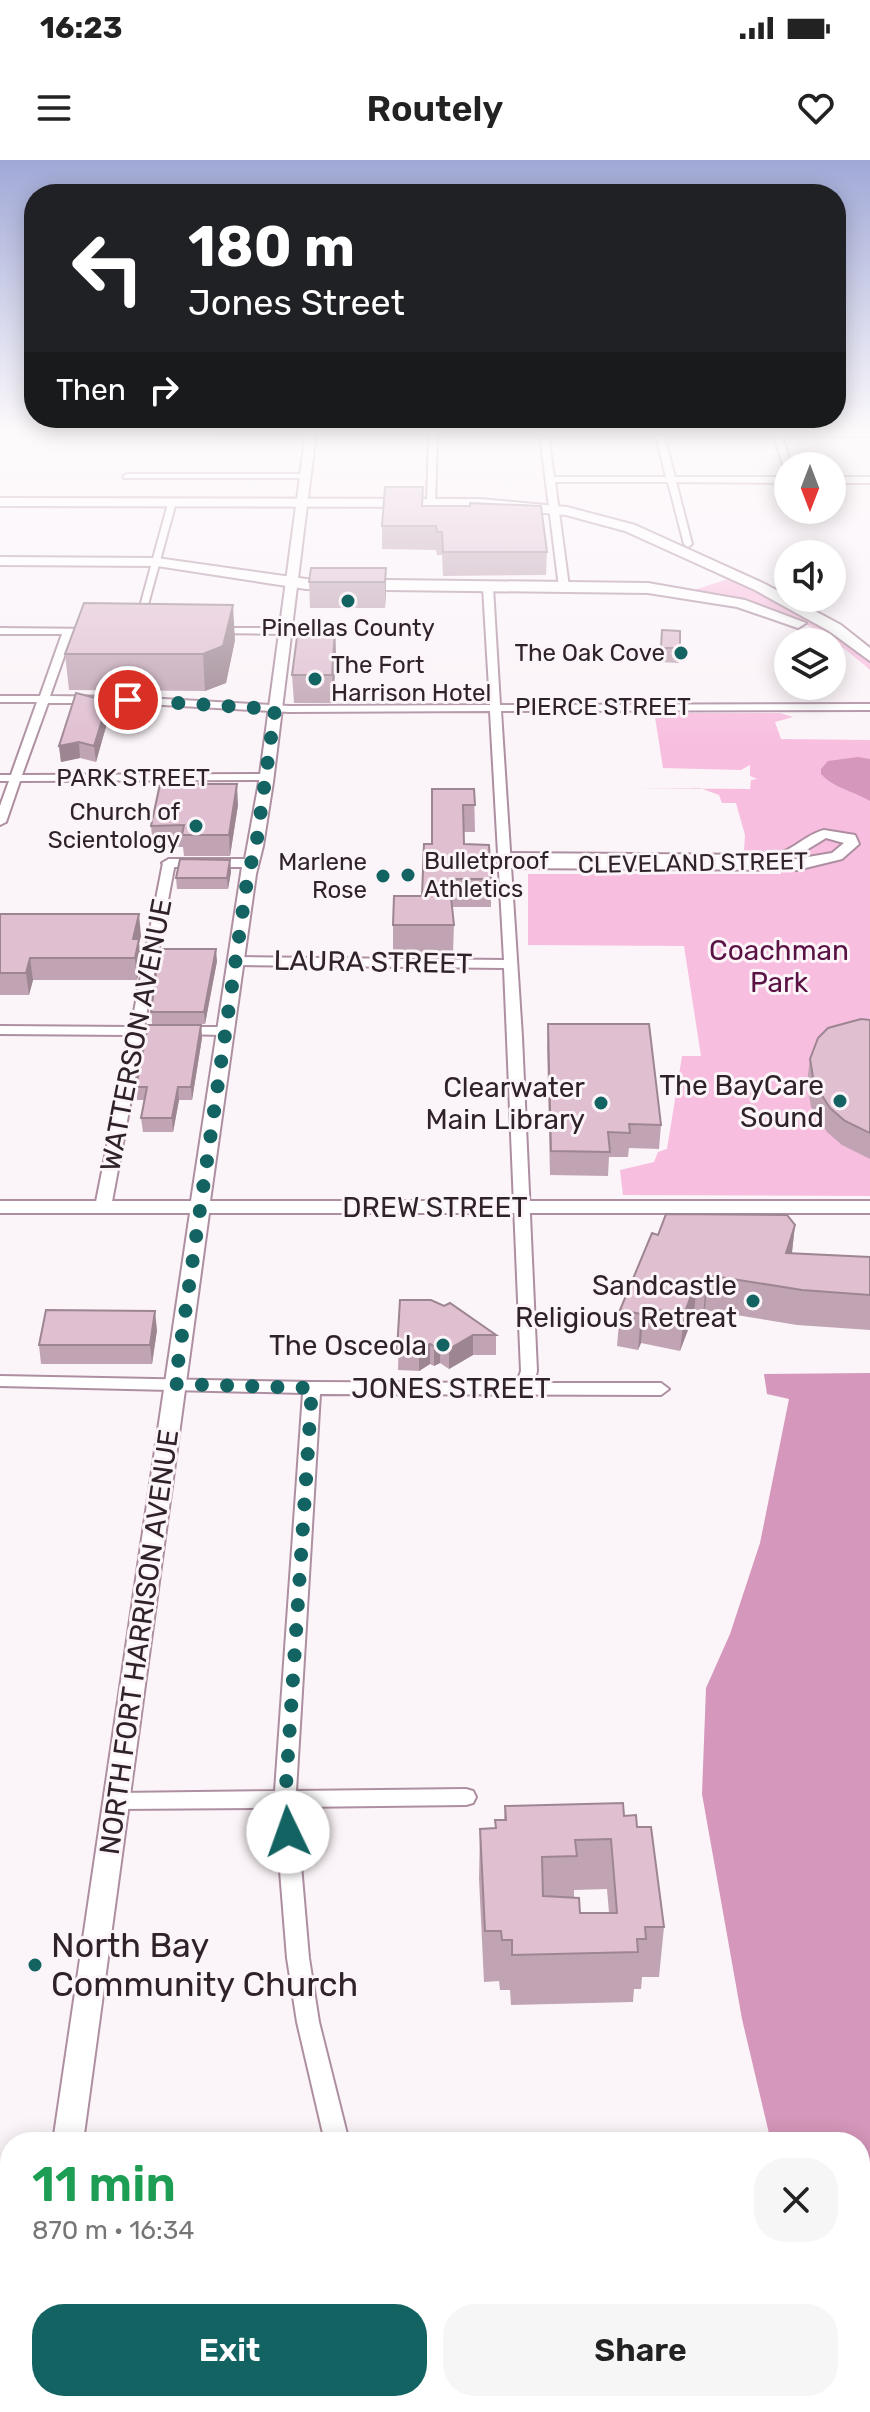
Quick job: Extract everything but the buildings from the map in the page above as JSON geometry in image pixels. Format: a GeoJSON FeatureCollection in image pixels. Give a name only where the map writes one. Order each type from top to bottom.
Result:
{"type":"FeatureCollection","features":[{"type":"Feature","properties":{"kind":"main road"},"geometry":{"type":"LineString","coordinates":[[647,537],[731,574],[823,622],[870,656]]}},
{"type":"Feature","properties":{"kind":"main road"},"geometry":{"type":"LineString","coordinates":[[0,561],[157,562],[290,583],[673,590],[760,608],[808,628]]}},
{"type":"Feature","properties":{"kind":"main road"},"geometry":{"type":"LineString","coordinates":[[564,587],[588,584],[684,586],[731,574]]}},
{"type":"Feature","properties":{"kind":"main road"},"geometry":{"type":"LineString","coordinates":[[846,656],[870,677]]}},
{"type":"Feature","properties":{"kind":"street"},"geometry":{"type":"LineString","coordinates":[[152,631],[136,631],[163,537]]}},
{"type":"Feature","properties":{"kind":"street","name":"NORTH FORT HARRISON AVENUE"},"geometry":{"type":"LineString","coordinates":[[69,2132],[225,1031],[266,777],[296,537]]}},
{"type":"Feature","properties":{"kind":"street"},"geometry":{"type":"LineString","coordinates":[[557,537],[564,587]]}},
{"type":"Feature","properties":{"kind":"street"},"geometry":{"type":"LineString","coordinates":[[686,537],[688,544]]}},
{"type":"Feature","properties":{"kind":"street"},"geometry":{"type":"LineString","coordinates":[[488,587],[523,1207],[529,1371],[524,1388]]}},
{"type":"Feature","properties":{"kind":"street"},"geometry":{"type":"LineString","coordinates":[[0,631],[105,631]]}},
{"type":"Feature","properties":{"kind":"street"},"geometry":{"type":"LineString","coordinates":[[0,822],[68,631]]}},
{"type":"Feature","properties":{"kind":"street"},"geometry":{"type":"LineString","coordinates":[[200,631],[285,631]]}},
{"type":"Feature","properties":{"kind":"street","name":"PIERCE STREET"},"geometry":{"type":"LineString","coordinates":[[0,699],[159,701],[275,709],[870,707]]}},
{"type":"Feature","properties":{"kind":"street","name":"PARK STREET"},"geometry":{"type":"LineString","coordinates":[[0,778],[266,777]]}},
{"type":"Feature","properties":{"kind":"street","name":"CLEVELAND STREET"},"geometry":{"type":"LineString","coordinates":[[818,835],[850,838],[849,848],[823,860],[781,866],[505,860],[763,860],[783,858],[818,835]]}},
{"type":"Feature","properties":{"kind":"street"},"geometry":{"type":"LineString","coordinates":[[798,851],[823,860]]}},
{"type":"Feature","properties":{"kind":"street"},"geometry":{"type":"LineString","coordinates":[[169,863],[252,860]]}},
{"type":"Feature","properties":{"kind":"street","name":"WATTERSON AVENUE"},"geometry":{"type":"LineString","coordinates":[[103,1207],[169,863]]}},
{"type":"Feature","properties":{"kind":"street","name":"LAURA STREET"},"geometry":{"type":"LineString","coordinates":[[236,961],[510,964]]}},
{"type":"Feature","properties":{"kind":"street"},"geometry":{"type":"LineString","coordinates":[[0,1030],[225,1031]]}},
{"type":"Feature","properties":{"kind":"street","name":"DREW STREET"},"geometry":{"type":"LineString","coordinates":[[0,1207],[870,1207]]}},
{"type":"Feature","properties":{"kind":"street","name":"JONES STREET"},"geometry":{"type":"LineString","coordinates":[[0,1381],[312,1388],[661,1389]]}},
{"type":"Feature","properties":{"kind":"street"},"geometry":{"type":"LineString","coordinates":[[312,1388],[285,1801],[298,1958],[308,2022],[335,2132]]}},
{"type":"Feature","properties":{"kind":"street"},"geometry":{"type":"LineString","coordinates":[[117,1801],[466,1797]]}},
{"type":"Feature","properties":{"kind":"green space"},"geometry":{"type":"Polygon","coordinates":[[[728,579],[774,601],[774,610],[756,604],[694,590],[728,579]]]}},
{"type":"Feature","properties":{"kind":"green space"},"geometry":{"type":"Polygon","coordinates":[[[779,612],[798,612],[824,628],[813,628],[779,612]]]}},
{"type":"Feature","properties":{"kind":"green space"},"geometry":{"type":"Polygon","coordinates":[[[846,644],[870,662],[870,670],[846,650],[846,644]]]}},
{"type":"Feature","properties":{"kind":"green space","name":"Coachman Park"},"geometry":{"type":"Polygon","coordinates":[[[659,713],[780,713],[793,717],[775,722],[781,739],[870,740],[870,1196],[623,1195],[620,1170],[654,1162],[658,1152],[667,1149],[682,1056],[701,1056],[684,946],[528,945],[528,874],[781,874],[781,871],[743,871],[779,862],[777,852],[744,852],[745,835],[736,803],[722,803],[719,795],[702,789],[750,789],[751,780],[757,779],[750,776],[750,765],[741,770],[663,768],[655,717],[659,713]]]}},
{"type":"Feature","properties":{"kind":"shaded area"},"geometry":{"type":"Polygon","coordinates":[[[858,757],[870,759],[870,801],[837,786],[821,774],[828,761],[858,757]]]}},
{"type":"Feature","properties":{"kind":"shaded area"},"geometry":{"type":"Polygon","coordinates":[[[870,1373],[870,2132],[769,2132],[742,2019],[702,1794],[706,1688],[730,1634],[760,1543],[789,1399],[767,1394],[764,1374],[870,1373]]]}},
{"type":"Feature","properties":{"kind":"place","name":"Pinellas County"},"geometry":{"type":"Point","coordinates":[348,601]}},
{"type":"Feature","properties":{"kind":"place","name":"The Oak Cove"},"geometry":{"type":"Point","coordinates":[681,653]}},
{"type":"Feature","properties":{"kind":"place","name":"The Fort Harrison Hotel"},"geometry":{"type":"Point","coordinates":[315,679]}},
{"type":"Feature","properties":{"kind":"place","name":"Church of Scientology"},"geometry":{"type":"Point","coordinates":[196,826]}},
{"type":"Feature","properties":{"kind":"place","name":"Bulletproof Athletics"},"geometry":{"type":"Point","coordinates":[408,875]}},
{"type":"Feature","properties":{"kind":"place","name":"Marlene Rose"},"geometry":{"type":"Point","coordinates":[383,876]}},
{"type":"Feature","properties":{"kind":"place","name":"The BayCare Sound"},"geometry":{"type":"Point","coordinates":[840,1101]}},
{"type":"Feature","properties":{"kind":"place","name":"Clearwater Main Library"},"geometry":{"type":"Point","coordinates":[601,1103]}},
{"type":"Feature","properties":{"kind":"place","name":"Sandcastle Religious Retreat"},"geometry":{"type":"Point","coordinates":[753,1301]}},
{"type":"Feature","properties":{"kind":"place","name":"The Osceola"},"geometry":{"type":"Point","coordinates":[443,1345]}},
{"type":"Feature","properties":{"kind":"place","name":"North Bay Community Church"},"geometry":{"type":"Point","coordinates":[35,1965]}},
{"type":"Feature","properties":{"kind":"route"},"geometry":{"type":"LineString","coordinates":[[128,700],[275,709],[256,846],[248,874],[175,1384],[312,1388],[285,1801],[288,1832]]}}]}
